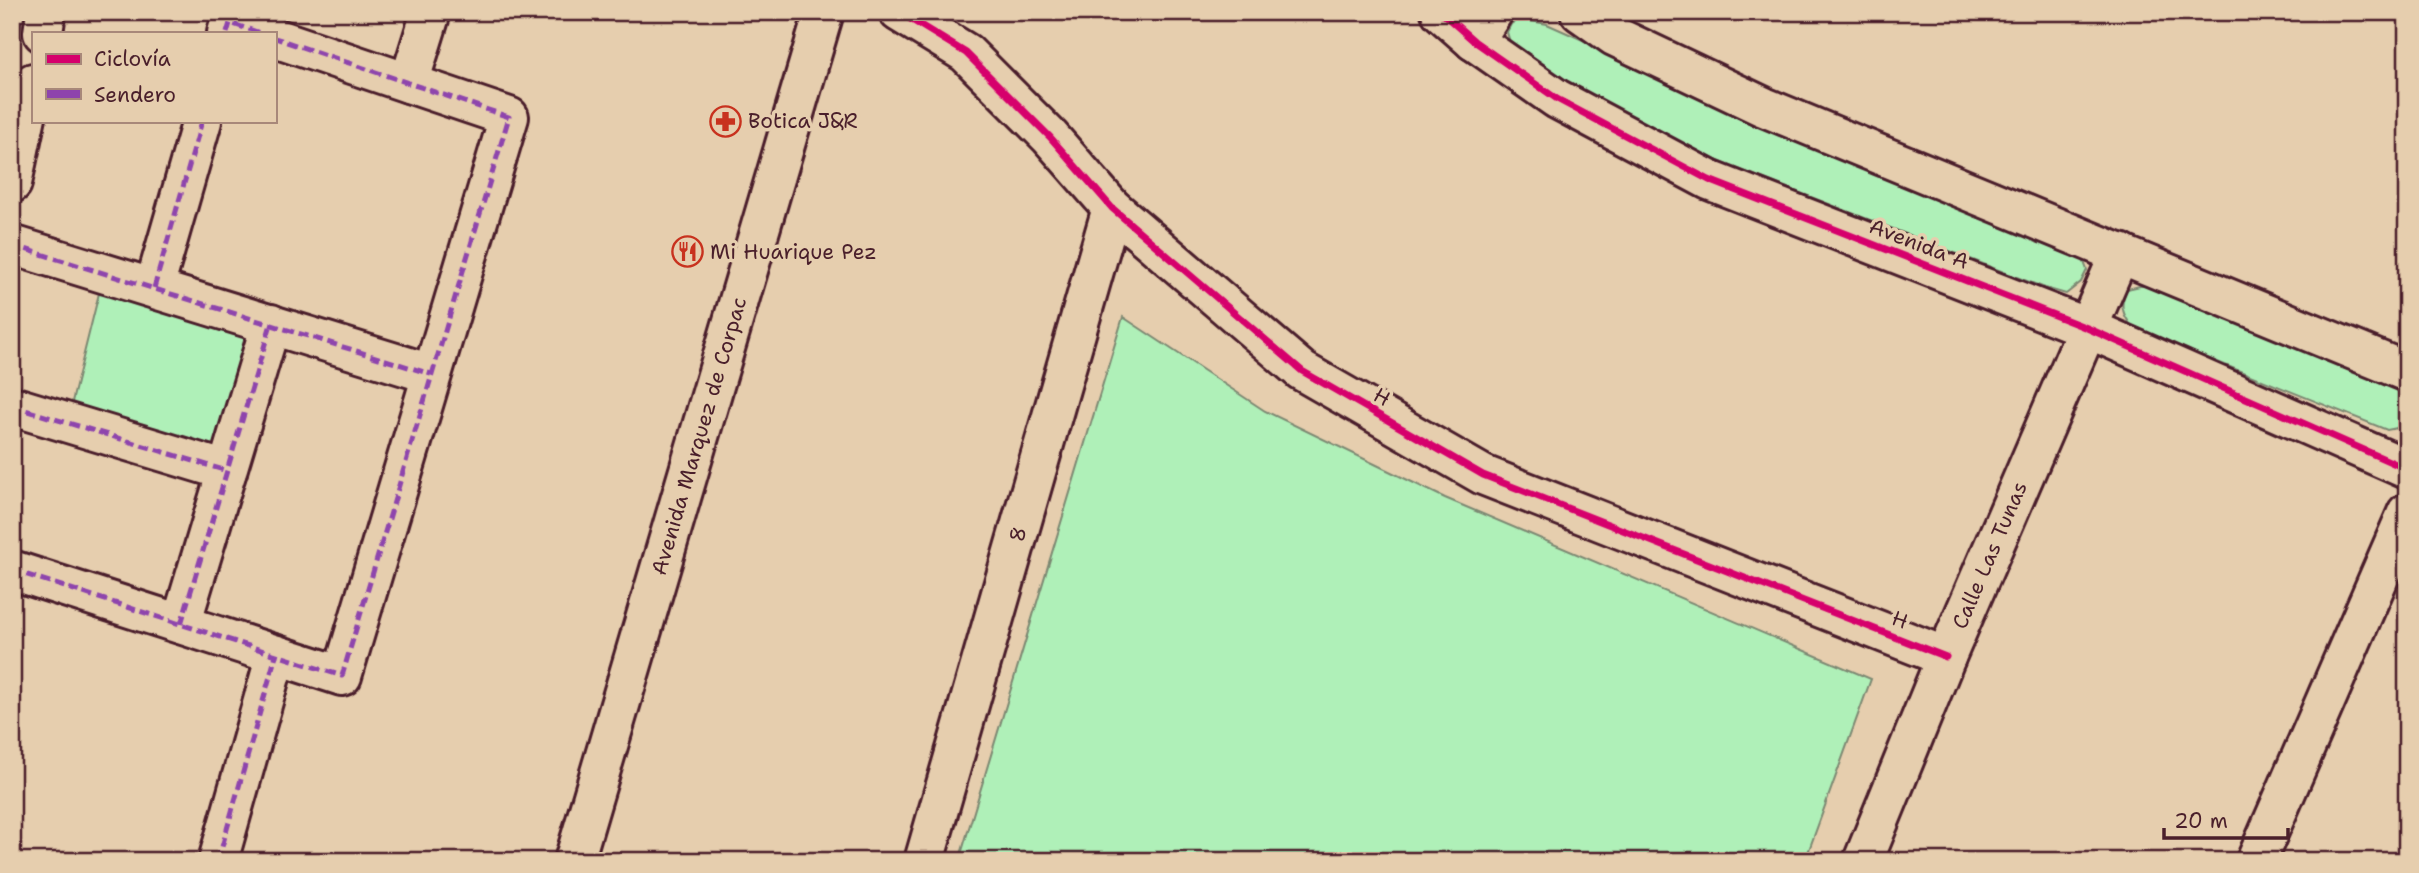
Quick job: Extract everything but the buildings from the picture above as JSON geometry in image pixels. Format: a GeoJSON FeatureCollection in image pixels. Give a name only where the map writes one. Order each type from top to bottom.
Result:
{"type":"FeatureCollection","features":[{"type":"Feature","properties":{"kind":"street"},"geometry":{"type":"LineString","coordinates":[[43,32],[46,12]]}},
{"type":"Feature","properties":{"kind":"street"},"geometry":{"type":"LineString","coordinates":[[409,83],[430,12]]}},
{"type":"Feature","properties":{"kind":"street","name":"Avenida Marquez de Corpac"},"geometry":{"type":"LineString","coordinates":[[574,861],[824,12]]}},
{"type":"Feature","properties":{"kind":"street","name":"H"},"geometry":{"type":"LineString","coordinates":[[899,12],[966,52],[1051,137],[1112,208],[1302,371],[1483,475],[1947,657]]}},
{"type":"Feature","properties":{"kind":"street","name":"Avenida A"},"geometry":{"type":"LineString","coordinates":[[1441,12],[1483,27],[1557,99],[1709,180],[2087,328],[2407,469]]}},
{"type":"Feature","properties":{"kind":"street"},"geometry":{"type":"LineString","coordinates":[[1580,12],[1614,36],[1764,107],[2407,372]]}},
{"type":"Feature","properties":{"kind":"street"},"geometry":{"type":"LineString","coordinates":[[227,32],[230,23],[257,32]]}},
{"type":"Feature","properties":{"kind":"street"},"geometry":{"type":"LineString","coordinates":[[12,569],[342,676],[509,117],[276,38]]}},
{"type":"Feature","properties":{"kind":"street"},"geometry":{"type":"LineString","coordinates":[[12,183],[32,88]]}},
{"type":"Feature","properties":{"kind":"street"},"geometry":{"type":"LineString","coordinates":[[154,288],[202,122]]}},
{"type":"Feature","properties":{"kind":"street","name":"8"},"geometry":{"type":"LineString","coordinates":[[925,861],[1112,208]]}},
{"type":"Feature","properties":{"kind":"street"},"geometry":{"type":"LineString","coordinates":[[12,244],[432,374]]}},
{"type":"Feature","properties":{"kind":"street","name":"Calle Las Tunas"},"geometry":{"type":"LineString","coordinates":[[1863,861],[2120,253]]}},
{"type":"Feature","properties":{"kind":"street"},"geometry":{"type":"LineString","coordinates":[[181,624],[271,324]]}},
{"type":"Feature","properties":{"kind":"street"},"geometry":{"type":"LineString","coordinates":[[12,406],[227,471]]}},
{"type":"Feature","properties":{"kind":"street"},"geometry":{"type":"LineString","coordinates":[[2256,861],[2407,513]]}},
{"type":"Feature","properties":{"kind":"street"},"geometry":{"type":"LineString","coordinates":[[218,861],[276,655]]}},
{"type":"Feature","properties":{"kind":"green space"},"geometry":{"type":"Polygon","coordinates":[[[1520,19],[1547,24],[1715,99],[2081,254],[2087,270],[2081,282],[2066,294],[2045,288],[1659,138],[1517,54],[1512,49],[1507,32],[1511,24],[1520,19]]]}},
{"type":"Feature","properties":{"kind":"green space"},"geometry":{"type":"Polygon","coordinates":[[[104,273],[271,324],[227,471],[67,422],[104,273]]]}},
{"type":"Feature","properties":{"kind":"green space"},"geometry":{"type":"Polygon","coordinates":[[[2158,286],[2402,388],[2405,409],[2400,423],[2397,428],[2387,430],[2133,328],[2122,305],[2127,289],[2158,286]]]}},
{"type":"Feature","properties":{"kind":"green space"},"geometry":{"type":"Polygon","coordinates":[[[1123,317],[1265,411],[1445,498],[1871,679],[1805,861],[959,861],[1123,317]]]}},
{"type":"Feature","properties":{"kind":"marked path"},"geometry":{"type":"LineString","coordinates":[[227,32],[230,23],[257,32]]}},
{"type":"Feature","properties":{"kind":"marked path"},"geometry":{"type":"LineString","coordinates":[[12,570],[342,676],[509,117],[276,38]]}},
{"type":"Feature","properties":{"kind":"marked path"},"geometry":{"type":"LineString","coordinates":[[154,288],[202,122]]}},
{"type":"Feature","properties":{"kind":"marked path"},"geometry":{"type":"LineString","coordinates":[[12,245],[431,374]]}},
{"type":"Feature","properties":{"kind":"marked path"},"geometry":{"type":"LineString","coordinates":[[181,624],[271,324]]}},
{"type":"Feature","properties":{"kind":"marked path"},"geometry":{"type":"LineString","coordinates":[[12,406],[227,471]]}},
{"type":"Feature","properties":{"kind":"marked path"},"geometry":{"type":"LineString","coordinates":[[218,861],[276,655]]}},
{"type":"Feature","properties":{"kind":"cycle path"},"geometry":{"type":"LineString","coordinates":[[899,12],[966,53],[1050,137],[1112,208],[1302,371],[1483,475],[1946,657]]}},
{"type":"Feature","properties":{"kind":"cycle path"},"geometry":{"type":"LineString","coordinates":[[1441,12],[1474,41],[1557,99],[1709,180],[2087,328],[2407,469]]}},
{"type":"Feature","properties":{"kind":"place","name":"Botica J&R"},"geometry":{"type":"Point","coordinates":[725,121]}},
{"type":"Feature","properties":{"kind":"place","name":"Mi Huarique Pez"},"geometry":{"type":"Point","coordinates":[687,252]}}]}
